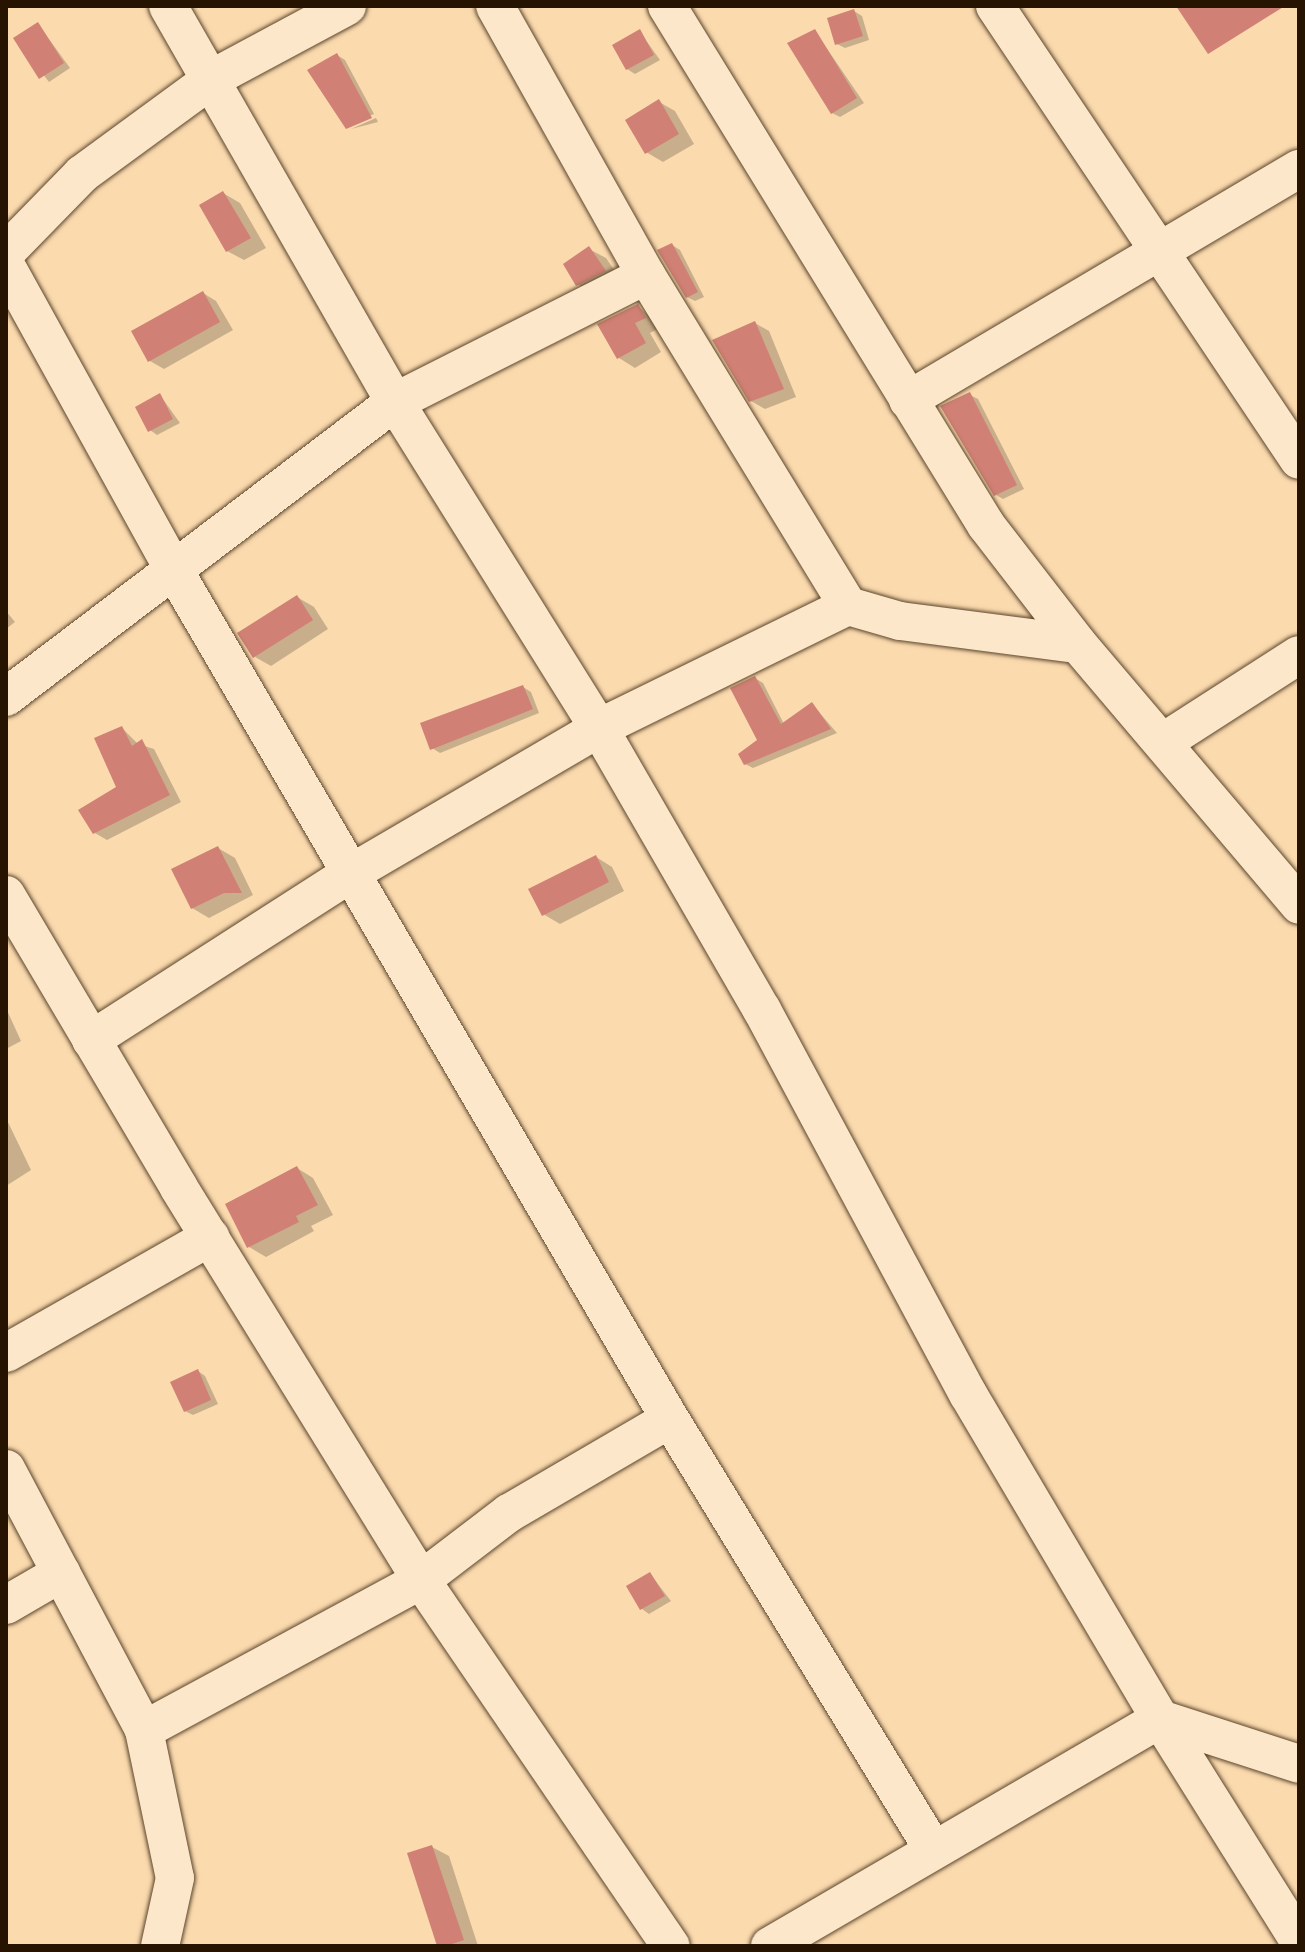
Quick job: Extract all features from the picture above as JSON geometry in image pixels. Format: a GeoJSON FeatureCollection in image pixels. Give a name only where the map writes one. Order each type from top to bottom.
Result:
{"type":"FeatureCollection","features":[{"type":"Feature","properties":{"kind":"street"},"geometry":{"type":"LineString","coordinates":[[168,6],[213,78],[395,402],[599,728],[762,1010],[968,1394],[1160,1719],[1299,1941]]}},
{"type":"Feature","properties":{"kind":"street"},"geometry":{"type":"LineString","coordinates":[[6,252],[82,174],[213,78],[347,6]]}},
{"type":"Feature","properties":{"kind":"street"},"geometry":{"type":"LineString","coordinates":[[495,6],[646,275],[848,606]]}},
{"type":"Feature","properties":{"kind":"street"},"geometry":{"type":"LineString","coordinates":[[667,6],[986,525],[1078,644],[1165,741],[1299,905]]}},
{"type":"Feature","properties":{"kind":"street"},"geometry":{"type":"LineString","coordinates":[[995,6],[1162,250],[1299,460]]}},
{"type":"Feature","properties":{"kind":"street"},"geometry":{"type":"LineString","coordinates":[[908,400],[1299,169]]}},
{"type":"Feature","properties":{"kind":"street"},"geometry":{"type":"LineString","coordinates":[[6,266],[175,572],[670,1419],[933,1849]]}},
{"type":"Feature","properties":{"kind":"street"},"geometry":{"type":"LineString","coordinates":[[6,697],[175,572],[395,402],[646,275]]}},
{"type":"Feature","properties":{"kind":"street"},"geometry":{"type":"LineString","coordinates":[[91,1040],[353,872],[599,728],[848,606],[900,621],[1078,644]]}},
{"type":"Feature","properties":{"kind":"street"},"geometry":{"type":"LineString","coordinates":[[1165,741],[1299,655]]}},
{"type":"Feature","properties":{"kind":"street"},"geometry":{"type":"LineString","coordinates":[[6,895],[210,1237],[421,1580],[671,1946]]}},
{"type":"Feature","properties":{"kind":"street"},"geometry":{"type":"LineString","coordinates":[[6,1353],[210,1237]]}},
{"type":"Feature","properties":{"kind":"street"},"geometry":{"type":"LineString","coordinates":[[144,1730],[421,1580],[509,1513],[670,1419]]}},
{"type":"Feature","properties":{"kind":"street"},"geometry":{"type":"LineString","coordinates":[[6,1469],[144,1730],[175,1878],[160,1946]]}},
{"type":"Feature","properties":{"kind":"street"},"geometry":{"type":"LineString","coordinates":[[6,1605],[61,1573]]}},
{"type":"Feature","properties":{"kind":"street"},"geometry":{"type":"LineString","coordinates":[[770,1946],[1160,1719],[1299,1764]]}},
{"type":"Feature","properties":{"kind":"building"},"geometry":{"type":"Polygon","coordinates":[[[1176,6],[1285,6],[1208,54],[1176,6]]]}},
{"type":"Feature","properties":{"kind":"building"},"geometry":{"type":"Polygon","coordinates":[[[854,9],[863,36],[835,45],[827,18],[854,9]]]}},
{"type":"Feature","properties":{"kind":"building"},"geometry":{"type":"Polygon","coordinates":[[[38,22],[64,63],[39,79],[13,38],[38,22]]]}},
{"type":"Feature","properties":{"kind":"building"},"geometry":{"type":"Polygon","coordinates":[[[640,29],[654,55],[626,70],[612,45],[640,29]]]}},
{"type":"Feature","properties":{"kind":"building"},"geometry":{"type":"Polygon","coordinates":[[[815,29],[857,98],[831,114],[787,43],[815,29]]]}},
{"type":"Feature","properties":{"kind":"building"},"geometry":{"type":"Polygon","coordinates":[[[337,53],[372,118],[346,129],[307,70],[337,53]]]}},
{"type":"Feature","properties":{"kind":"building"},"geometry":{"type":"Polygon","coordinates":[[[659,99],[679,134],[645,154],[625,120],[659,99]]]}},
{"type":"Feature","properties":{"kind":"building"},"geometry":{"type":"Polygon","coordinates":[[[223,191],[251,238],[226,252],[199,205],[223,191]]]}},
{"type":"Feature","properties":{"kind":"building"},"geometry":{"type":"Polygon","coordinates":[[[672,243],[698,292],[686,298],[657,250],[672,243]]]}},
{"type":"Feature","properties":{"kind":"building"},"geometry":{"type":"Polygon","coordinates":[[[589,246],[606,271],[576,286],[563,264],[589,246]]]}},
{"type":"Feature","properties":{"kind":"building"},"geometry":{"type":"Polygon","coordinates":[[[203,291],[220,322],[148,362],[131,331],[203,291]]]}},
{"type":"Feature","properties":{"kind":"building"},"geometry":{"type":"Polygon","coordinates":[[[638,304],[646,318],[635,323],[646,343],[617,359],[597,324],[638,304]]]}},
{"type":"Feature","properties":{"kind":"building"},"geometry":{"type":"Polygon","coordinates":[[[755,321],[784,389],[749,402],[712,340],[755,321]]]}},
{"type":"Feature","properties":{"kind":"building"},"geometry":{"type":"Polygon","coordinates":[[[970,392],[1017,485],[994,496],[940,406],[970,392]]]}},
{"type":"Feature","properties":{"kind":"building"},"geometry":{"type":"Polygon","coordinates":[[[160,393],[173,419],[148,432],[135,407],[160,393]]]}},
{"type":"Feature","properties":{"kind":"building"},"geometry":{"type":"Polygon","coordinates":[[[297,595],[313,620],[253,658],[237,633],[297,595]]]}},
{"type":"Feature","properties":{"kind":"building"},"geometry":{"type":"Polygon","coordinates":[[[755,676],[781,724],[812,702],[831,729],[744,765],[738,754],[757,740],[730,688],[755,676]]]}},
{"type":"Feature","properties":{"kind":"building"},"geometry":{"type":"Polygon","coordinates":[[[523,685],[533,709],[430,750],[420,723],[523,685]]]}},
{"type":"Feature","properties":{"kind":"building"},"geometry":{"type":"Polygon","coordinates":[[[122,726],[132,746],[142,739],[170,795],[93,834],[78,810],[116,787],[94,738],[122,726]]]}},
{"type":"Feature","properties":{"kind":"building"},"geometry":{"type":"Polygon","coordinates":[[[218,846],[242,893],[224,893],[191,909],[171,869],[218,846]]]}},
{"type":"Feature","properties":{"kind":"building"},"geometry":{"type":"Polygon","coordinates":[[[596,855],[609,882],[542,916],[528,889],[596,855]]]}},
{"type":"Feature","properties":{"kind":"building"},"geometry":{"type":"Polygon","coordinates":[[[297,1166],[318,1205],[296,1216],[299,1222],[247,1248],[225,1204],[297,1166]]]}},
{"type":"Feature","properties":{"kind":"building"},"geometry":{"type":"Polygon","coordinates":[[[198,1369],[211,1400],[184,1412],[170,1382],[198,1369]]]}},
{"type":"Feature","properties":{"kind":"building"},"geometry":{"type":"Polygon","coordinates":[[[650,1572],[665,1596],[640,1610],[626,1586],[650,1572]]]}},
{"type":"Feature","properties":{"kind":"building"},"geometry":{"type":"Polygon","coordinates":[[[432,1845],[464,1940],[446,1946],[437,1946],[407,1853],[432,1845]]]}}]}
